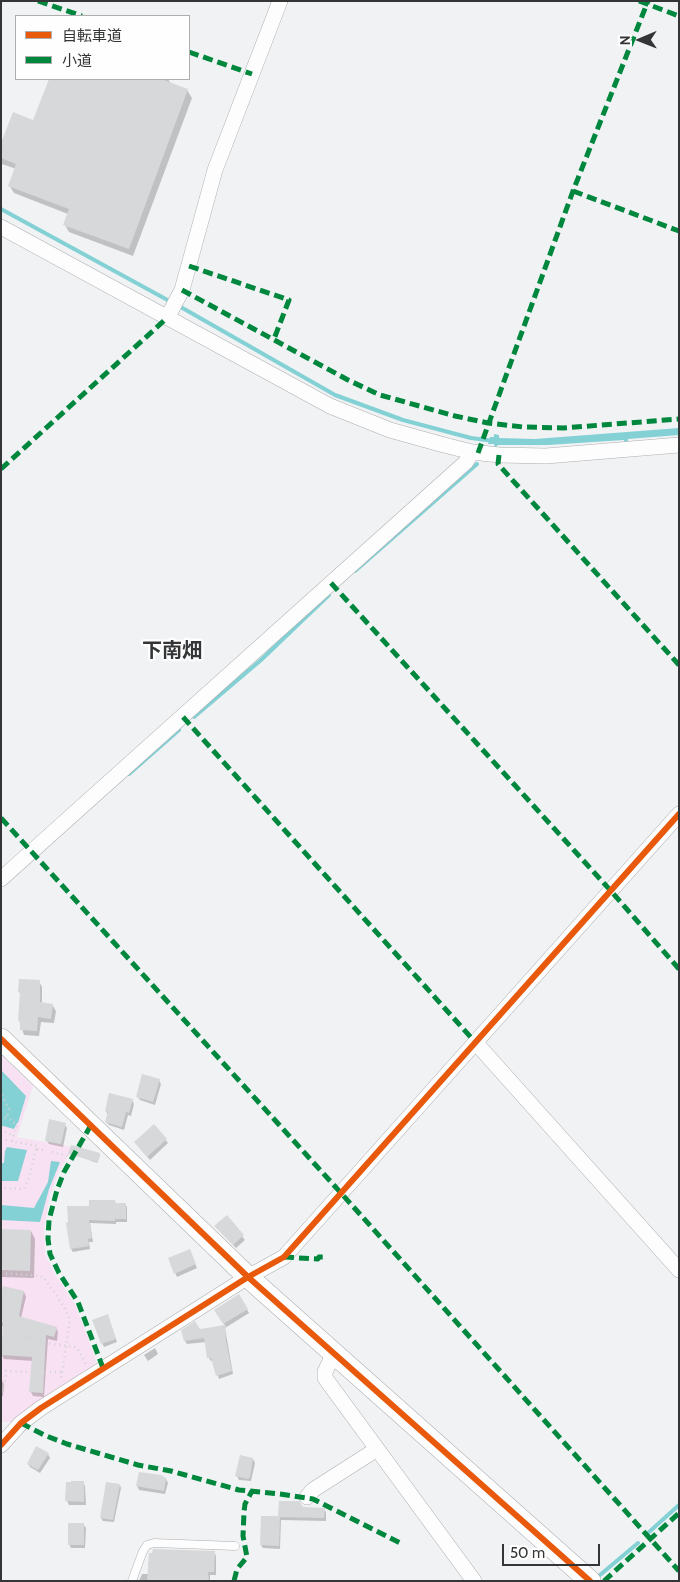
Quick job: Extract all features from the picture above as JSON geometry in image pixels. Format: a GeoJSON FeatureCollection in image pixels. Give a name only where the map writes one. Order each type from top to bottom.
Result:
{"type":"FeatureCollection","features":[{"type":"Feature","properties":{"kind":"street"},"geometry":{"type":"LineString","coordinates":[[169,315],[179,296],[216,170],[280,1]]}},
{"type":"Feature","properties":{"kind":"street"},"geometry":{"type":"LineString","coordinates":[[1,227],[169,315],[330,406],[354,417],[418,439],[472,452],[499,455],[546,456],[679,446]]}},
{"type":"Feature","properties":{"kind":"street"},"geometry":{"type":"LineString","coordinates":[[1,879],[466,462],[472,452]]}},
{"type":"Feature","properties":{"kind":"street"},"geometry":{"type":"LineString","coordinates":[[1,1445],[21,1423],[41,1408],[248,1277],[284,1257],[679,814]]}},
{"type":"Feature","properties":{"kind":"street"},"geometry":{"type":"LineString","coordinates":[[1,1039],[248,1277],[590,1581]]}},
{"type":"Feature","properties":{"kind":"street"},"geometry":{"type":"LineString","coordinates":[[476,1043],[679,1270]]}},
{"type":"Feature","properties":{"kind":"street"},"geometry":{"type":"LineString","coordinates":[[334,1355],[325,1372],[326,1378],[474,1581]]}},
{"type":"Feature","properties":{"kind":"street"},"geometry":{"type":"LineString","coordinates":[[307,1497],[313,1490],[377,1449]]}},
{"type":"Feature","properties":{"kind":"lane"},"geometry":{"type":"LineString","coordinates":[[132,1581],[147,1545],[154,1543],[235,1546]]}},
{"type":"Feature","properties":{"kind":"path"},"geometry":{"type":"LineString","coordinates":[[2,1095],[10,1111],[5,1118],[17,1125],[12,1141]]}},
{"type":"Feature","properties":{"kind":"path"},"geometry":{"type":"LineString","coordinates":[[1,1130],[14,1136]]}},
{"type":"Feature","properties":{"kind":"path"},"geometry":{"type":"LineString","coordinates":[[1,1139],[37,1146],[29,1178],[24,1189],[1,1188]]}},
{"type":"Feature","properties":{"kind":"path"},"geometry":{"type":"LineString","coordinates":[[36,1149],[43,1150]]}},
{"type":"Feature","properties":{"kind":"path"},"geometry":{"type":"LineString","coordinates":[[52,1152],[72,1157]]}},
{"type":"Feature","properties":{"kind":"path"},"geometry":{"type":"LineString","coordinates":[[1,1274],[40,1276],[44,1278],[63,1305],[70,1320],[61,1382]]}},
{"type":"Feature","properties":{"kind":"path"},"geometry":{"type":"LineString","coordinates":[[1,1331],[46,1343],[77,1348],[92,1375]]}},
{"type":"Feature","properties":{"kind":"path"},"geometry":{"type":"LineString","coordinates":[[1,1395],[3,1394],[6,1371],[30,1372]]}},
{"type":"Feature","properties":{"kind":"path"},"geometry":{"type":"LineString","coordinates":[[44,1372],[62,1372]]}},
{"type":"Feature","properties":{"kind":"shaded area"},"geometry":{"type":"Polygon","coordinates":[[[1,1054],[33,1086],[17,1137],[73,1147],[59,1171],[50,1195],[44,1228],[45,1254],[56,1276],[75,1304],[96,1360],[94,1367],[12,1422],[1,1422],[1,1054]]]}},
{"type":"Feature","properties":{"kind":"water"},"geometry":{"type":"Polygon","coordinates":[[[679,428],[679,435],[628,439],[628,442],[624,442],[624,440],[548,445],[498,445],[495,448],[494,444],[488,444],[490,437],[494,437],[494,434],[499,435],[499,438],[535,439],[679,428]]]}},
{"type":"Feature","properties":{"kind":"water"},"geometry":{"type":"Polygon","coordinates":[[[1,1070],[26,1096],[18,1123],[14,1129],[1,1127],[1,1070]]]}},
{"type":"Feature","properties":{"kind":"water"},"geometry":{"type":"Polygon","coordinates":[[[7,1147],[27,1150],[18,1181],[1,1181],[1,1163],[4,1163],[7,1147]]]}},
{"type":"Feature","properties":{"kind":"water"},"geometry":{"type":"Polygon","coordinates":[[[51,1161],[60,1162],[49,1189],[40,1222],[1,1220],[1,1205],[34,1208],[48,1182],[51,1161]]]}},
{"type":"Feature","properties":{"kind":"building"},"geometry":{"type":"Polygon","coordinates":[[[49,80],[164,80],[188,89],[129,249],[63,225],[69,209],[8,186],[16,164],[1,158],[1,143],[13,112],[33,120],[49,80]]]}},
{"type":"Feature","properties":{"kind":"building"},"geometry":{"type":"Polygon","coordinates":[[[19,979],[40,980],[40,1002],[53,1004],[51,1019],[38,1017],[37,1031],[20,1030],[20,1021],[18,1021],[19,979]]]}},
{"type":"Feature","properties":{"kind":"building"},"geometry":{"type":"Polygon","coordinates":[[[142,1074],[160,1079],[153,1102],[136,1097],[142,1074]]]}},
{"type":"Feature","properties":{"kind":"building"},"geometry":{"type":"Polygon","coordinates":[[[109,1093],[133,1099],[129,1113],[126,1112],[122,1127],[105,1122],[108,1112],[105,1111],[109,1093]]]}},
{"type":"Feature","properties":{"kind":"building"},"geometry":{"type":"Polygon","coordinates":[[[49,1119],[66,1123],[61,1144],[45,1141],[49,1119]]]}},
{"type":"Feature","properties":{"kind":"building"},"geometry":{"type":"Polygon","coordinates":[[[154,1124],[167,1139],[147,1157],[134,1142],[154,1124]]]}},
{"type":"Feature","properties":{"kind":"building"},"geometry":{"type":"Polygon","coordinates":[[[71,1145],[100,1153],[97,1162],[68,1154],[71,1145]]]}},
{"type":"Feature","properties":{"kind":"building"},"geometry":{"type":"Polygon","coordinates":[[[89,1200],[115,1200],[115,1203],[126,1203],[126,1219],[115,1219],[115,1221],[89,1220],[92,1238],[88,1239],[89,1246],[70,1249],[66,1223],[68,1222],[67,1206],[89,1206],[89,1200]]]}},
{"type":"Feature","properties":{"kind":"building"},"geometry":{"type":"Polygon","coordinates":[[[227,1215],[244,1235],[233,1245],[214,1226],[227,1215]]]}},
{"type":"Feature","properties":{"kind":"building"},"geometry":{"type":"Polygon","coordinates":[[[1,1229],[31,1230],[30,1271],[1,1270],[1,1229]]]}},
{"type":"Feature","properties":{"kind":"building"},"geometry":{"type":"Polygon","coordinates":[[[190,1249],[196,1264],[174,1274],[168,1258],[190,1249]]]}},
{"type":"Feature","properties":{"kind":"building"},"geometry":{"type":"Polygon","coordinates":[[[3,1286],[24,1291],[19,1316],[57,1327],[54,1337],[46,1335],[43,1393],[29,1392],[32,1357],[1,1355],[3,1323],[1,1322],[1,1296],[3,1286]]]}},
{"type":"Feature","properties":{"kind":"building"},"geometry":{"type":"Polygon","coordinates":[[[239,1294],[248,1309],[223,1324],[214,1310],[239,1294]]]}},
{"type":"Feature","properties":{"kind":"building"},"geometry":{"type":"Polygon","coordinates":[[[108,1314],[116,1339],[101,1344],[92,1320],[108,1314]]]}},
{"type":"Feature","properties":{"kind":"building"},"geometry":{"type":"Polygon","coordinates":[[[195,1321],[200,1329],[225,1325],[232,1371],[216,1376],[211,1358],[207,1358],[204,1338],[184,1341],[181,1330],[195,1321]]]}},
{"type":"Feature","properties":{"kind":"building"},"geometry":{"type":"Polygon","coordinates":[[[36,1446],[49,1453],[38,1470],[27,1464],[36,1446]]]}},
{"type":"Feature","properties":{"kind":"building"},"geometry":{"type":"Polygon","coordinates":[[[240,1455],[253,1458],[248,1479],[235,1476],[240,1455]]]}},
{"type":"Feature","properties":{"kind":"building"},"geometry":{"type":"Polygon","coordinates":[[[139,1472],[161,1475],[166,1478],[164,1491],[136,1486],[139,1472]]]}},
{"type":"Feature","properties":{"kind":"building"},"geometry":{"type":"Polygon","coordinates":[[[84,1481],[84,1502],[65,1501],[66,1482],[84,1481]]]}},
{"type":"Feature","properties":{"kind":"building"},"geometry":{"type":"Polygon","coordinates":[[[106,1482],[120,1484],[113,1520],[100,1518],[106,1482]]]}},
{"type":"Feature","properties":{"kind":"building"},"geometry":{"type":"Polygon","coordinates":[[[279,1501],[299,1501],[303,1507],[325,1508],[324,1518],[280,1517],[279,1546],[260,1545],[261,1516],[278,1516],[279,1501]]]}},
{"type":"Feature","properties":{"kind":"building"},"geometry":{"type":"Polygon","coordinates":[[[68,1523],[84,1523],[84,1545],[68,1545],[68,1523]]]}},
{"type":"Feature","properties":{"kind":"building"},"geometry":{"type":"Polygon","coordinates":[[[153,1549],[215,1551],[214,1572],[208,1572],[209,1581],[147,1581],[149,1553],[152,1553],[153,1549]]]}},
{"type":"Feature","properties":{"kind":"waterway"},"geometry":{"type":"LineString","coordinates":[[1,209],[173,303]]}},
{"type":"Feature","properties":{"kind":"waterway"},"geometry":{"type":"LineString","coordinates":[[179,306],[335,395],[403,420],[471,438],[494,441]]}},
{"type":"Feature","properties":{"kind":"waterway"},"geometry":{"type":"LineString","coordinates":[[355,571],[477,464]]}},
{"type":"Feature","properties":{"kind":"waterway"},"geometry":{"type":"LineString","coordinates":[[194,717],[261,660],[329,595]]}},
{"type":"Feature","properties":{"kind":"waterway"},"geometry":{"type":"LineString","coordinates":[[129,774],[179,730]]}},
{"type":"Feature","properties":{"kind":"waterway"},"geometry":{"type":"LineString","coordinates":[[648,1533],[679,1505]]}},
{"type":"Feature","properties":{"kind":"waterway"},"geometry":{"type":"LineString","coordinates":[[600,1575],[638,1543]]}},
{"type":"Feature","properties":{"kind":"marked path"},"geometry":{"type":"LineString","coordinates":[[38,1],[79,15]]}},
{"type":"Feature","properties":{"kind":"marked path"},"geometry":{"type":"LineString","coordinates":[[639,1],[679,16]]}},
{"type":"Feature","properties":{"kind":"marked path"},"geometry":{"type":"LineString","coordinates":[[478,453],[573,191],[648,1]]}},
{"type":"Feature","properties":{"kind":"marked path"},"geometry":{"type":"LineString","coordinates":[[190,52],[252,74]]}},
{"type":"Feature","properties":{"kind":"marked path"},"geometry":{"type":"LineString","coordinates":[[573,191],[679,231]]}},
{"type":"Feature","properties":{"kind":"marked path"},"geometry":{"type":"LineString","coordinates":[[189,266],[289,300],[274,339]]}},
{"type":"Feature","properties":{"kind":"marked path"},"geometry":{"type":"LineString","coordinates":[[182,290],[348,380],[380,395],[455,416],[488,423],[523,427],[563,428],[679,419]]}},
{"type":"Feature","properties":{"kind":"marked path"},"geometry":{"type":"LineString","coordinates":[[1,469],[167,318]]}},
{"type":"Feature","properties":{"kind":"marked path"},"geometry":{"type":"LineString","coordinates":[[499,455],[498,464],[679,665]]}},
{"type":"Feature","properties":{"kind":"marked path"},"geometry":{"type":"LineString","coordinates":[[331,583],[611,891],[679,969]]}},
{"type":"Feature","properties":{"kind":"marked path"},"geometry":{"type":"LineString","coordinates":[[183,717],[476,1043]]}},
{"type":"Feature","properties":{"kind":"marked path"},"geometry":{"type":"LineString","coordinates":[[1,818],[341,1193],[679,1571]]}},
{"type":"Feature","properties":{"kind":"marked path"},"geometry":{"type":"LineString","coordinates":[[91,1125],[64,1172],[57,1190],[49,1220],[48,1239],[50,1254],[59,1273],[78,1302],[103,1368]]}},
{"type":"Feature","properties":{"kind":"marked path"},"geometry":{"type":"LineString","coordinates":[[284,1257],[318,1259],[323,1257]]}},
{"type":"Feature","properties":{"kind":"marked path"},"geometry":{"type":"LineString","coordinates":[[21,1423],[67,1444],[138,1465],[171,1471],[239,1490],[313,1499],[402,1544]]}},
{"type":"Feature","properties":{"kind":"marked path"},"geometry":{"type":"LineString","coordinates":[[234,1581],[237,1569],[247,1557],[243,1536],[244,1512],[245,1504],[252,1491]]}},
{"type":"Feature","properties":{"kind":"marked path"},"geometry":{"type":"LineString","coordinates":[[604,1581],[679,1513]]}},
{"type":"Feature","properties":{"kind":"cycle path"},"geometry":{"type":"LineString","coordinates":[[1,1445],[21,1423],[41,1408],[248,1277],[284,1257],[679,814]]}},
{"type":"Feature","properties":{"kind":"cycle path"},"geometry":{"type":"LineString","coordinates":[[1,1039],[248,1277],[590,1581]]}},
{"type":"Feature","properties":{"kind":"district","name":"下南畑"},"geometry":{"type":"Point","coordinates":[172,651]}}]}
